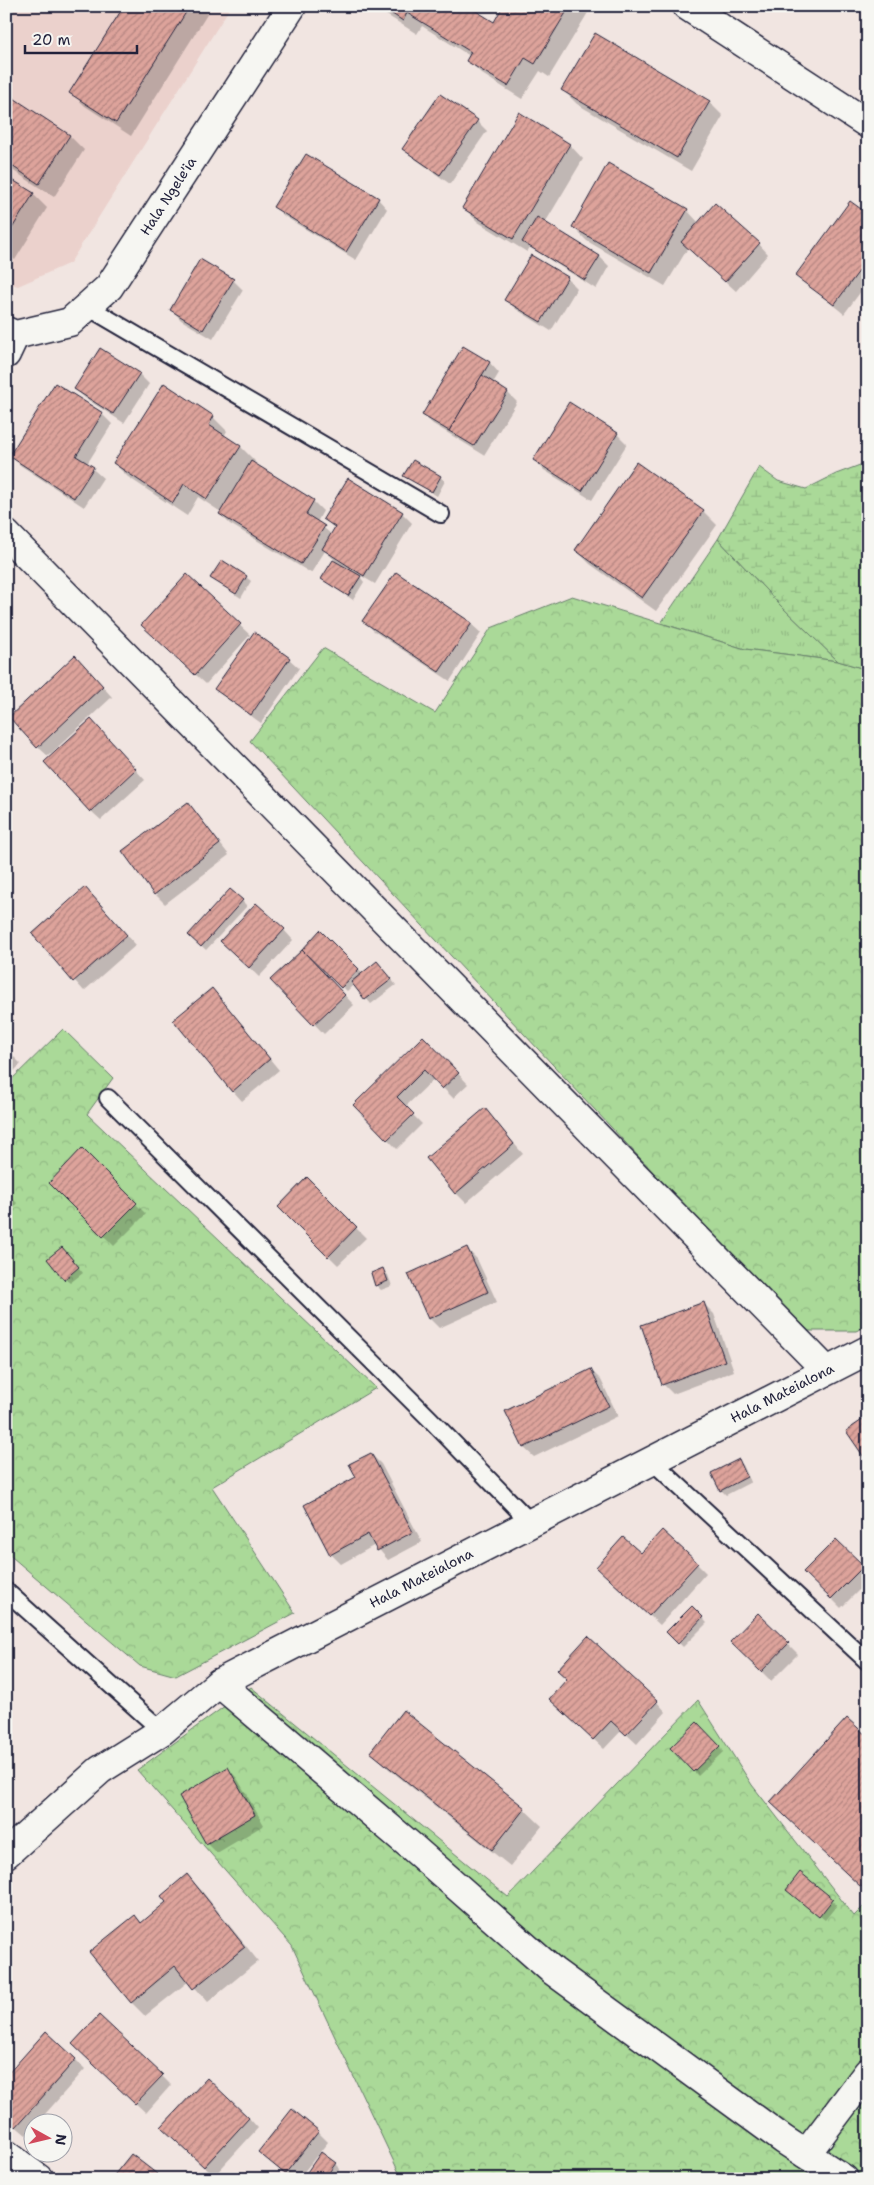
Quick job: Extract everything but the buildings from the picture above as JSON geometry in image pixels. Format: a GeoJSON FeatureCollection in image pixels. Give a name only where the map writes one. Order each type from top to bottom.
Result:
{"type":"FeatureCollection","features":[{"type":"Feature","properties":{"kind":"street","name":"Hala Ngele'ia"},"geometry":{"type":"LineString","coordinates":[[9,340],[70,322],[109,287],[292,6]]}},
{"type":"Feature","properties":{"kind":"street"},"geometry":{"type":"LineString","coordinates":[[687,6],[868,124]]}},
{"type":"Feature","properties":{"kind":"street"},"geometry":{"type":"LineString","coordinates":[[6,534],[826,1370]]}},
{"type":"Feature","properties":{"kind":"street","name":"Hala Mateialona"},"geometry":{"type":"LineString","coordinates":[[6,1854],[100,1770],[162,1731],[219,1683],[868,1350]]}},
{"type":"Feature","properties":{"kind":"street"},"geometry":{"type":"LineString","coordinates":[[219,1683],[404,1840],[552,1971],[806,2154],[844,2179]]}},
{"type":"Feature","properties":{"kind":"street"},"geometry":{"type":"LineString","coordinates":[[806,2154],[868,2072]]}},
{"type":"Feature","properties":{"kind":"street"},"geometry":{"type":"LineString","coordinates":[[6,2154],[39,2179]]}},
{"type":"Feature","properties":{"kind":"lane"},"geometry":{"type":"LineString","coordinates":[[88,306],[442,514]]}},
{"type":"Feature","properties":{"kind":"lane"},"geometry":{"type":"LineString","coordinates":[[108,1098],[430,1419],[530,1522]]}},
{"type":"Feature","properties":{"kind":"lane"},"geometry":{"type":"LineString","coordinates":[[651,1460],[868,1662]]}},
{"type":"Feature","properties":{"kind":"lane"},"geometry":{"type":"LineString","coordinates":[[6,1591],[162,1731]]}},
{"type":"Feature","properties":{"kind":"shaded area"},"geometry":{"type":"Polygon","coordinates":[[[6,6],[231,6],[70,263],[18,286],[6,282],[6,6]]]}},
{"type":"Feature","properties":{"kind":"green space"},"geometry":{"type":"Polygon","coordinates":[[[868,462],[868,670],[838,661],[781,606],[718,539],[759,467],[778,481],[806,489],[836,474],[868,462]]]}},
{"type":"Feature","properties":{"kind":"green space"},"geometry":{"type":"Polygon","coordinates":[[[718,539],[781,606],[838,661],[745,649],[661,623],[718,539]]]}},
{"type":"Feature","properties":{"kind":"green space"},"geometry":{"type":"Polygon","coordinates":[[[572,596],[745,649],[838,661],[868,670],[868,1325],[856,1331],[809,1331],[711,1234],[250,741],[323,648],[435,713],[491,628],[572,596]]]}},
{"type":"Feature","properties":{"kind":"green space"},"geometry":{"type":"Polygon","coordinates":[[[63,1029],[113,1078],[87,1114],[376,1388],[212,1487],[295,1613],[176,1676],[140,1666],[6,1552],[6,1085],[63,1029]]]}},
{"type":"Feature","properties":{"kind":"green space"},"geometry":{"type":"Polygon","coordinates":[[[251,1687],[508,1897],[698,1700],[752,1785],[854,1916],[868,1902],[868,2179],[402,2179],[292,1946],[137,1770],[251,1687]]]}}]}
